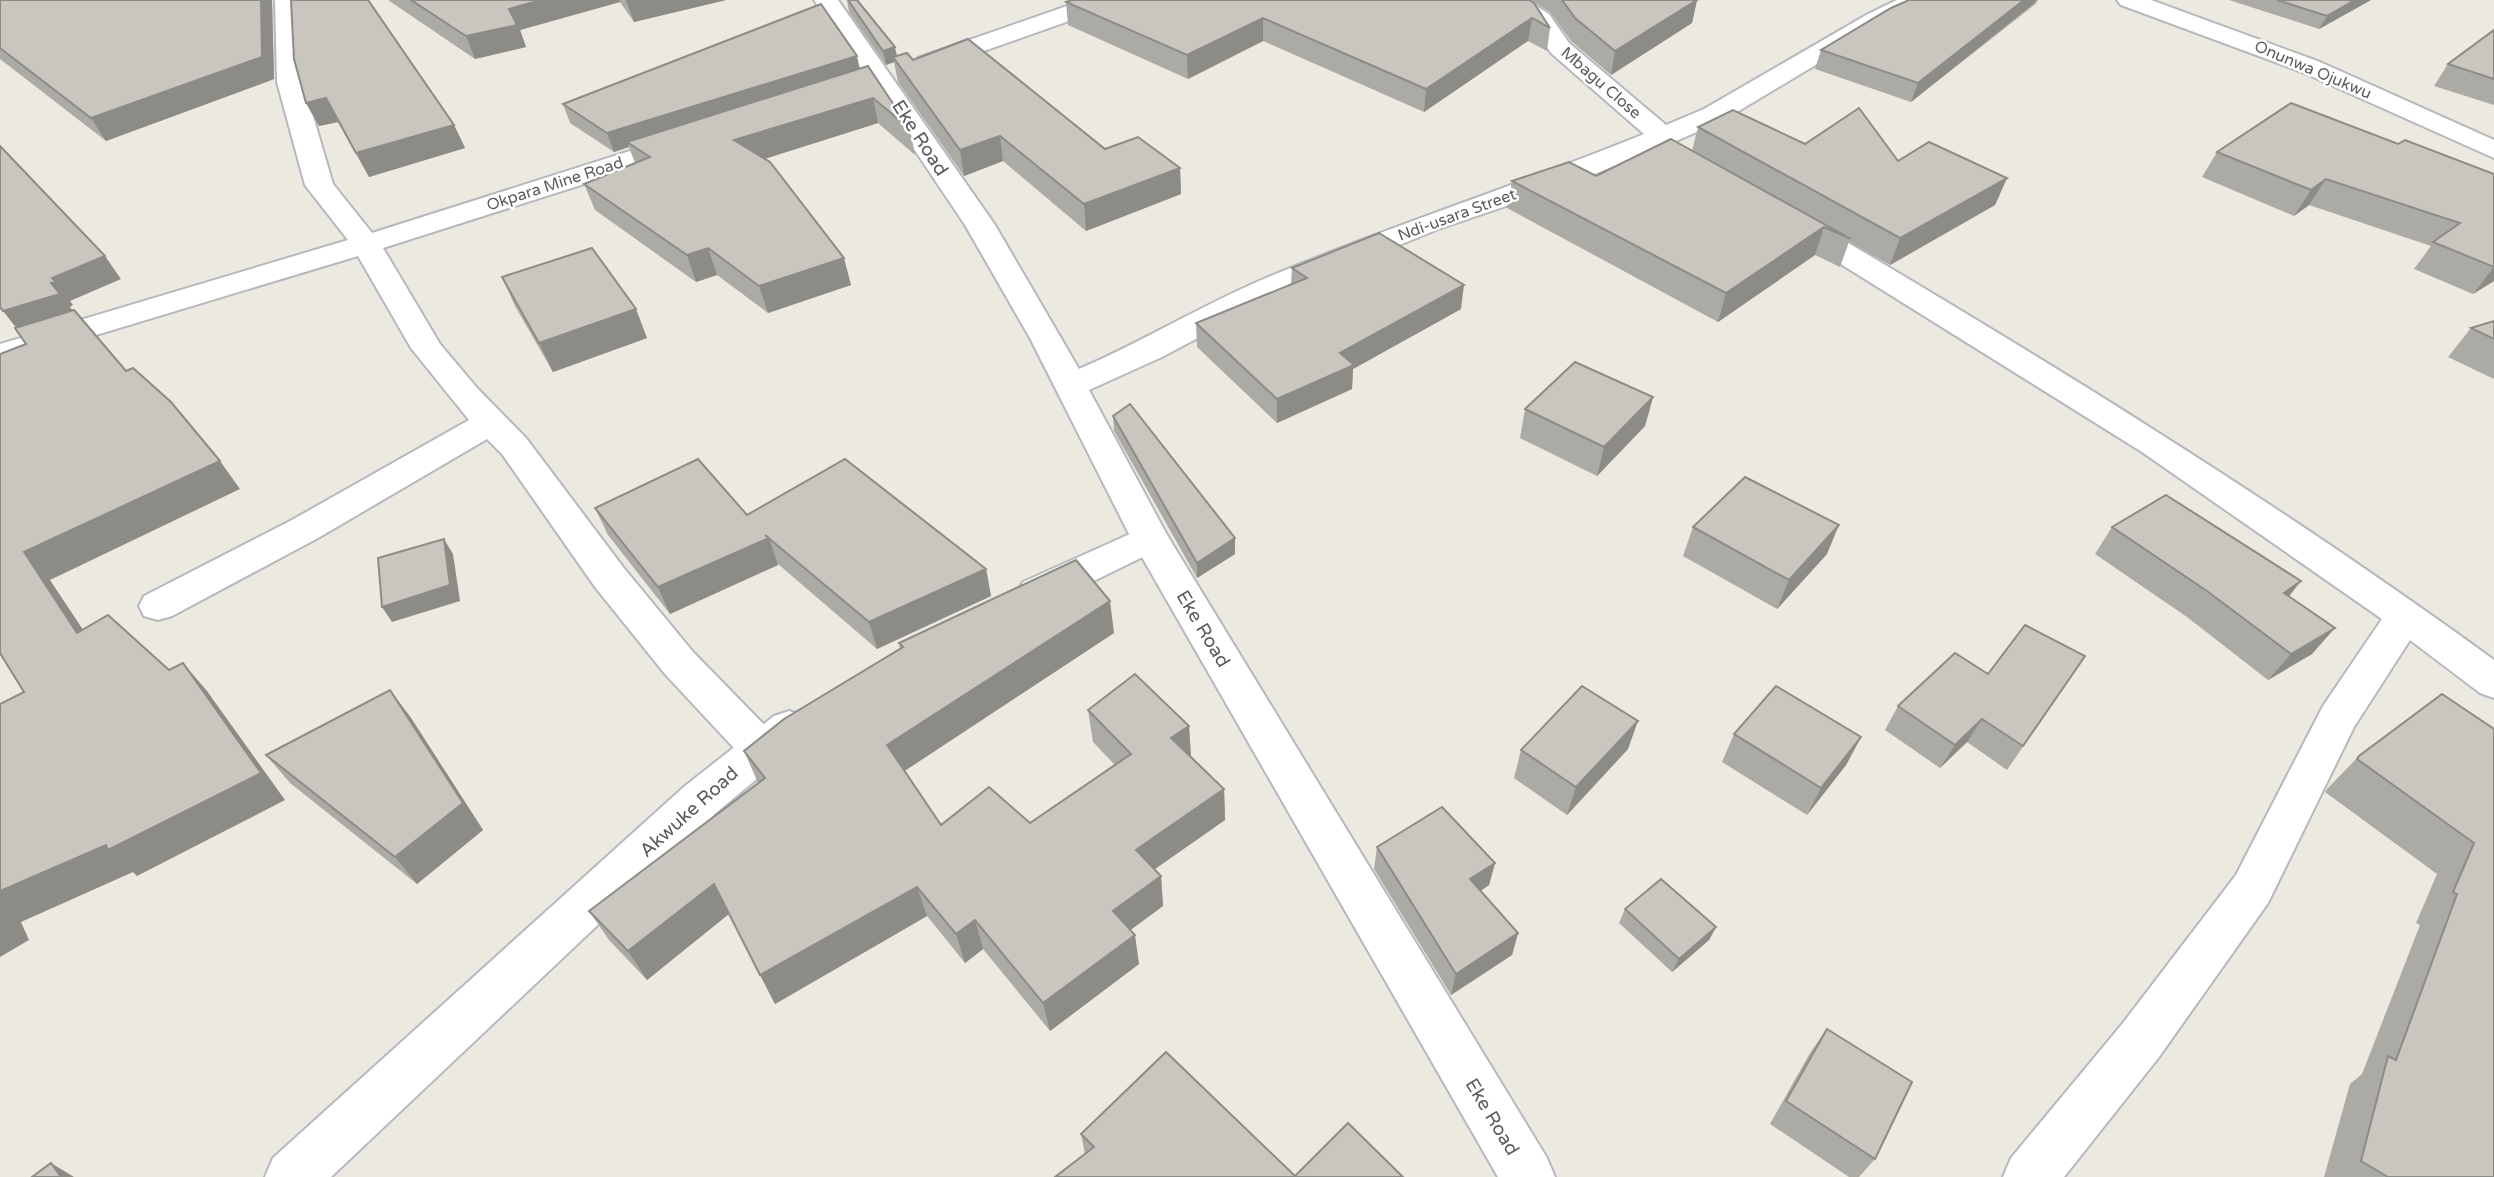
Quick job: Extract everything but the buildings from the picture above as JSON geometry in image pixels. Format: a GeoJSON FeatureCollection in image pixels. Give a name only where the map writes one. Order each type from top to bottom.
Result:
{"type":"FeatureCollection","features":[{"type":"Feature","properties":{"kind":"street"},"geometry":{"type":"LineString","coordinates":[[287,0],[290,82],[319,185],[366,244],[426,348],[465,396],[492,421],[626,599],[679,663],[761,749]]}},
{"type":"Feature","properties":{"kind":"street","name":"Eke Road"},"geometry":{"type":"LineString","coordinates":[[827,0],[868,84],[980,225],[1046,338],[1150,538],[1528,1177]]}},
{"type":"Feature","properties":{"kind":"street"},"geometry":{"type":"LineString","coordinates":[[868,84],[1106,0]]}},
{"type":"Feature","properties":{"kind":"street","name":"Mbagu Close"},"geometry":{"type":"LineString","coordinates":[[1511,0],[1541,19],[1560,47],[1657,140],[1732,189]]}},
{"type":"Feature","properties":{"kind":"street","name":"Ndi-usara Street"},"geometry":{"type":"LineString","coordinates":[[1069,386],[1151,350],[1273,286],[1431,222],[1561,178],[1713,115],[1876,19],[1916,0]]}},
{"type":"Feature","properties":{"kind":"street","name":"Onunwa Ojukwu"},"geometry":{"type":"LineString","coordinates":[[2129,0],[2311,67],[2494,150]]}},
{"type":"Feature","properties":{"kind":"street","name":"Okpara Mine Road"},"geometry":{"type":"LineString","coordinates":[[0,354],[366,244],[709,134]]}},
{"type":"Feature","properties":{"kind":"street"},"geometry":{"type":"LineString","coordinates":[[1779,215],[2057,380],[2406,614],[2494,682]]}},
{"type":"Feature","properties":{"kind":"street"},"geometry":{"type":"LineString","coordinates":[[158,606],[305,529],[492,421]]}},
{"type":"Feature","properties":{"kind":"street"},"geometry":{"type":"LineString","coordinates":[[1005,608],[1150,538]]}},
{"type":"Feature","properties":{"kind":"street"},"geometry":{"type":"LineString","coordinates":[[2030,1177],[2141,1040],[2252,889],[2338,718],[2406,614]]}},
{"type":"Feature","properties":{"kind":"street","name":"Akwuke Road"},"geometry":{"type":"LineString","coordinates":[[292,1177],[701,799],[761,749],[824,702]]}}]}
